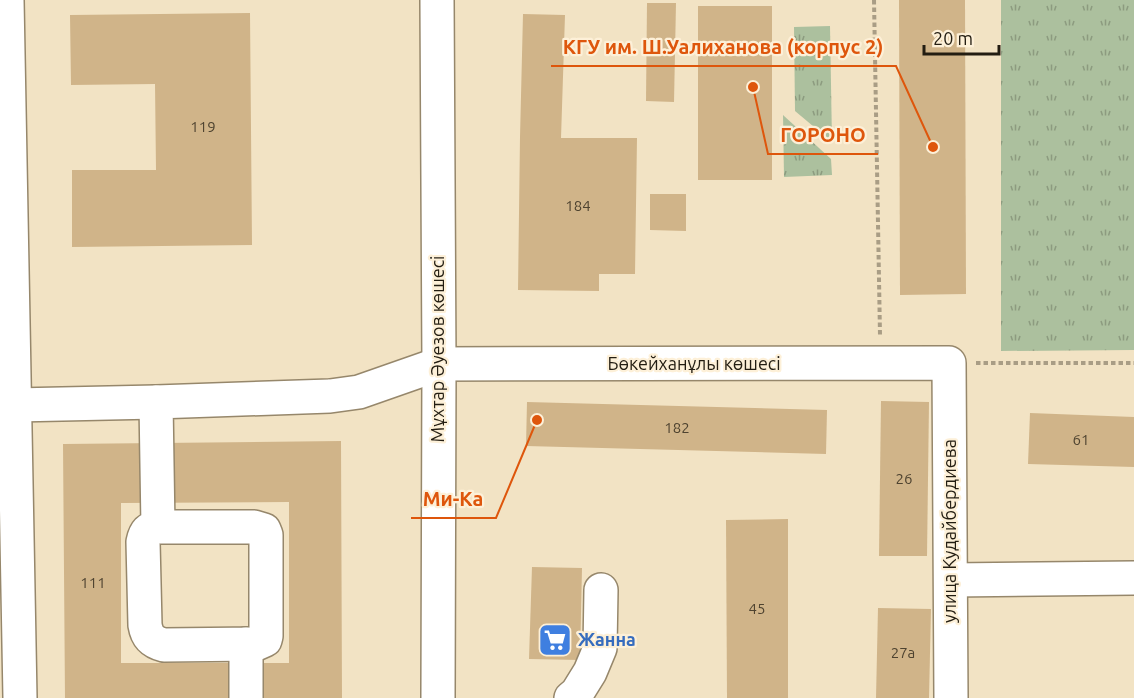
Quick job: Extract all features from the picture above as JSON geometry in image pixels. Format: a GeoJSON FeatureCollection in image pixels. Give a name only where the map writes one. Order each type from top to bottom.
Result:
{"type":"FeatureCollection","features":[{"type":"Feature","properties":{"kind":"street"},"geometry":{"type":"LineString","coordinates":[[7,0],[7,369],[15,405],[21,698]]}},
{"type":"Feature","properties":{"kind":"street","name":"Мұхтар Әуезов көшесі"},"geometry":{"type":"LineString","coordinates":[[437,0],[438,698]]}},
{"type":"Feature","properties":{"kind":"street","name":"Бөкейханұлы көшесі"},"geometry":{"type":"LineString","coordinates":[[15,405],[330,396],[359,392],[439,364],[949,363]]}},
{"type":"Feature","properties":{"kind":"street","name":"улица Кудайбердиева"},"geometry":{"type":"LineString","coordinates":[[949,363],[951,698]]}},
{"type":"Feature","properties":{"kind":"street"},"geometry":{"type":"LineString","coordinates":[[156,402],[158,527]]}},
{"type":"Feature","properties":{"kind":"street"},"geometry":{"type":"LineString","coordinates":[[158,527],[254,527],[264,530],[267,541],[265,640],[261,643],[246,644],[164,645],[150,639],[145,625],[143,542],[147,531],[158,527]]}},
{"type":"Feature","properties":{"kind":"street"},"geometry":{"type":"LineString","coordinates":[[951,580],[1134,578]]}},
{"type":"Feature","properties":{"kind":"street"},"geometry":{"type":"LineString","coordinates":[[571,698],[591,672],[600,648],[601,590]]}},
{"type":"Feature","properties":{"kind":"street"},"geometry":{"type":"LineString","coordinates":[[246,644],[246,698]]}},
{"type":"Feature","properties":{"kind":"path"},"geometry":{"type":"LineString","coordinates":[[874,0],[880,363]]}},
{"type":"Feature","properties":{"kind":"path"},"geometry":{"type":"LineString","coordinates":[[949,363],[1134,363]]}},
{"type":"Feature","properties":{"kind":"green space"},"geometry":{"type":"Polygon","coordinates":[[[1001,0],[1134,0],[1134,350],[1001,351],[1001,0]]]}},
{"type":"Feature","properties":{"kind":"green space"},"geometry":{"type":"Polygon","coordinates":[[[830,26],[832,142],[795,111],[794,27],[830,26]]]}},
{"type":"Feature","properties":{"kind":"green space"},"geometry":{"type":"Polygon","coordinates":[[[783,115],[831,159],[832,175],[784,177],[783,115]]]}},
{"type":"Feature","properties":{"kind":"building"},"geometry":{"type":"Polygon","coordinates":[[[899,0],[965,0],[966,294],[900,295],[899,0]]]}},
{"type":"Feature","properties":{"kind":"building"},"geometry":{"type":"Polygon","coordinates":[[[647,3],[676,3],[674,102],[646,101],[647,3]]]}},
{"type":"Feature","properties":{"kind":"building"},"geometry":{"type":"Polygon","coordinates":[[[698,6],[772,6],[772,180],[698,180],[698,6]]]}},
{"type":"Feature","properties":{"kind":"building"},"geometry":{"type":"Polygon","coordinates":[[[250,13],[252,245],[72,247],[72,170],[156,170],[155,84],[71,85],[70,15],[250,13]]]}},
{"type":"Feature","properties":{"kind":"building"},"geometry":{"type":"Polygon","coordinates":[[[523,14],[565,15],[561,138],[637,138],[635,274],[599,274],[599,291],[518,290],[523,14]]]}},
{"type":"Feature","properties":{"kind":"building"},"geometry":{"type":"Polygon","coordinates":[[[650,194],[686,194],[686,231],[650,230],[650,194]]]}},
{"type":"Feature","properties":{"kind":"building"},"geometry":{"type":"Polygon","coordinates":[[[881,401],[929,402],[927,556],[879,556],[881,401]]]}},
{"type":"Feature","properties":{"kind":"building"},"geometry":{"type":"Polygon","coordinates":[[[527,402],[827,410],[826,454],[526,446],[527,402]]]}},
{"type":"Feature","properties":{"kind":"building"},"geometry":{"type":"Polygon","coordinates":[[[1030,413],[1134,417],[1134,467],[1028,464],[1030,413]]]}},
{"type":"Feature","properties":{"kind":"building"},"geometry":{"type":"Polygon","coordinates":[[[341,441],[342,698],[65,698],[63,444],[341,441]],[[289,502],[121,503],[121,663],[289,663],[289,502]]]}},
{"type":"Feature","properties":{"kind":"building"},"geometry":{"type":"Polygon","coordinates":[[[788,519],[788,698],[727,698],[726,520],[788,519]]]}},
{"type":"Feature","properties":{"kind":"building"},"geometry":{"type":"Polygon","coordinates":[[[532,567],[582,568],[580,660],[529,659],[532,567]]]}},
{"type":"Feature","properties":{"kind":"building"},"geometry":{"type":"Polygon","coordinates":[[[878,608],[931,609],[929,698],[876,698],[878,608]]]}},
{"type":"Feature","properties":{"kind":"place","name":"ГОРОНО"},"geometry":{"type":"Point","coordinates":[753,87]}},
{"type":"Feature","properties":{"kind":"place","name":"КГУ им. Ш.Уалиханова (корпус 2)"},"geometry":{"type":"Point","coordinates":[933,147]}},
{"type":"Feature","properties":{"kind":"place","name":"Ми-Ка"},"geometry":{"type":"Point","coordinates":[537,420]}},
{"type":"Feature","properties":{"kind":"place","name":"Жанна"},"geometry":{"type":"Point","coordinates":[555,640]}}]}
